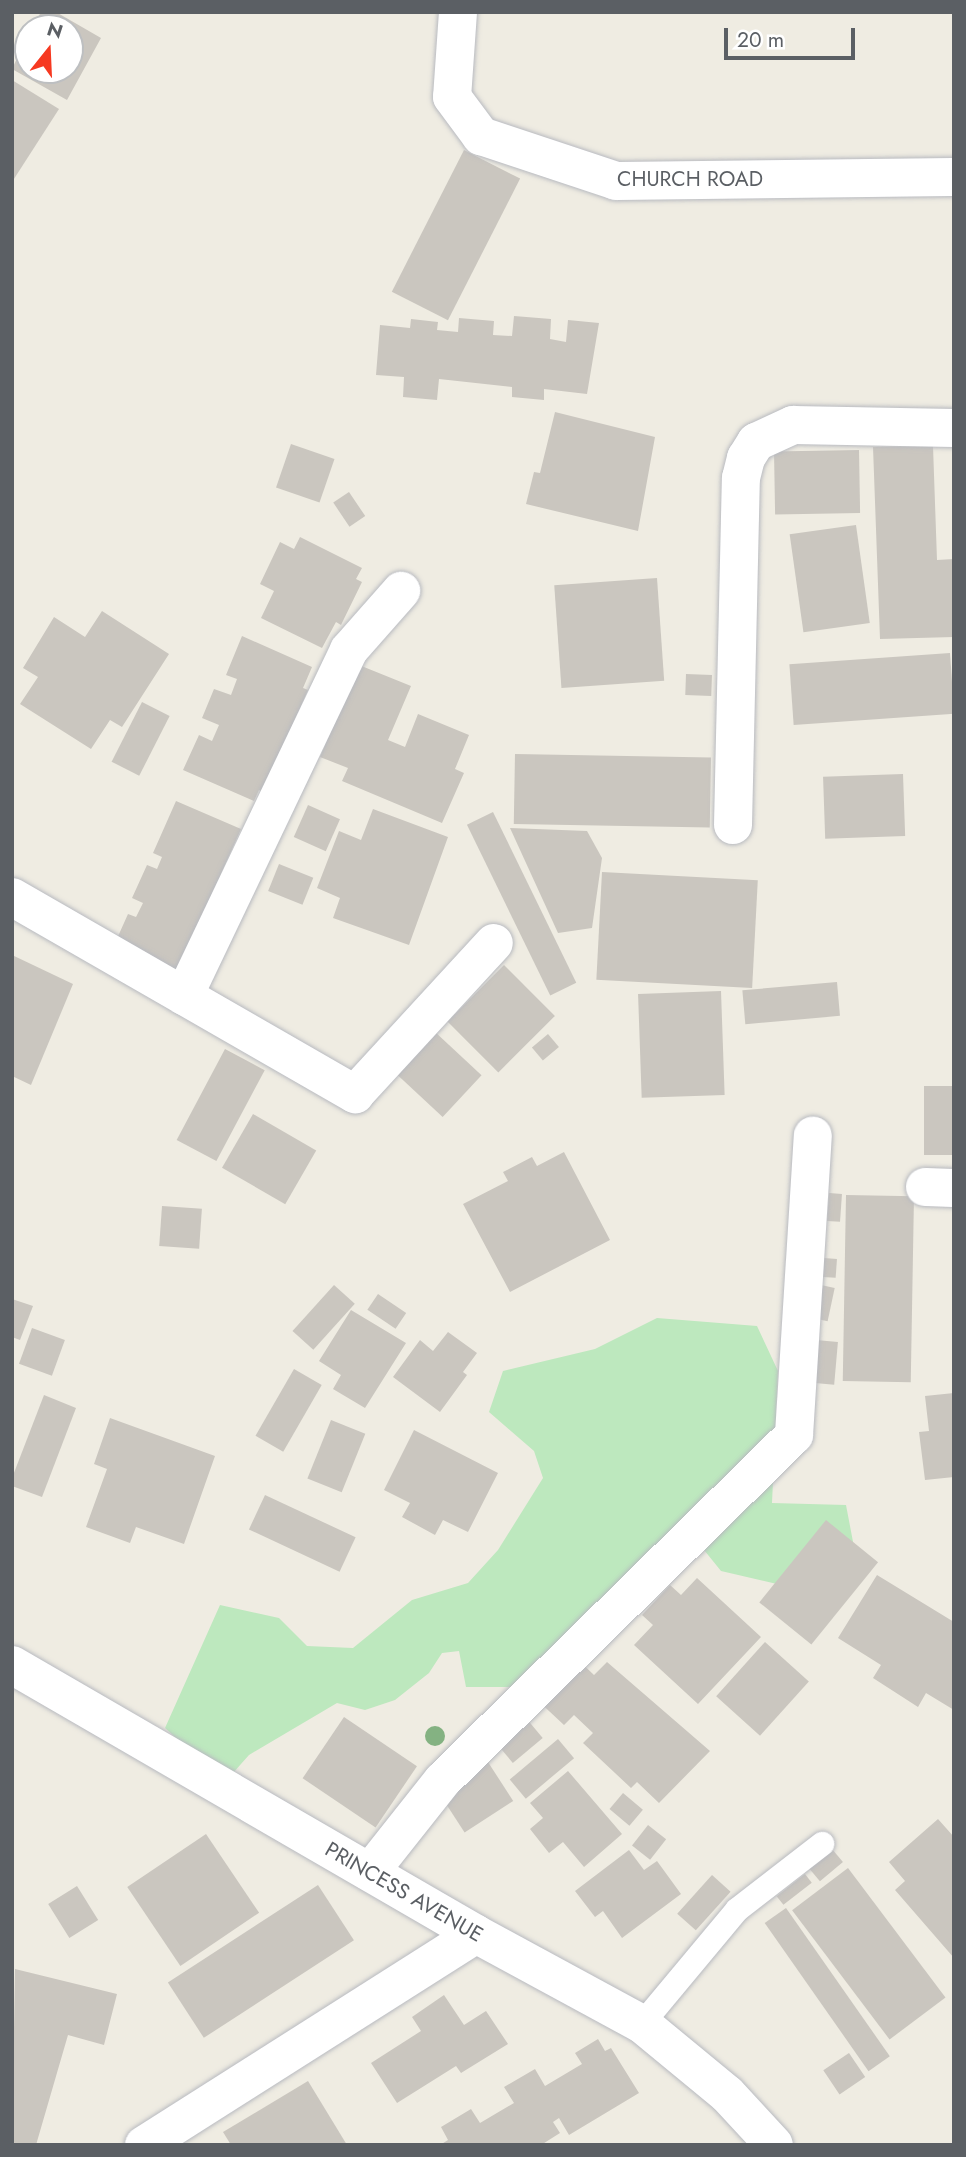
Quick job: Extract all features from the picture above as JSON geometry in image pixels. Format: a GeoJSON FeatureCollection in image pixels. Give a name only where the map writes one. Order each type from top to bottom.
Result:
{"type":"FeatureCollection","features":[{"type":"Feature","properties":{"kind":"street","name":"CHURCH ROAD"},"geometry":{"type":"LineString","coordinates":[[458,12],[452,97],[481,136],[616,181],[954,177]]}},
{"type":"Feature","properties":{"kind":"street"},"geometry":{"type":"LineString","coordinates":[[733,825],[741,478],[746,458],[755,442],[793,425],[954,428]]}},
{"type":"Feature","properties":{"kind":"street"},"geometry":{"type":"LineString","coordinates":[[184,996],[349,650],[401,591]]}},
{"type":"Feature","properties":{"kind":"street"},"geometry":{"type":"LineString","coordinates":[[12,897],[355,1094],[494,943]]}},
{"type":"Feature","properties":{"kind":"street"},"geometry":{"type":"LineString","coordinates":[[370,1872],[443,1780],[794,1435],[813,1136]]}},
{"type":"Feature","properties":{"kind":"street","name":"PRINCESS AVENUE"},"geometry":{"type":"LineString","coordinates":[[12,1665],[476,1934],[642,2024],[727,2094],[774,2145]]}},
{"type":"Feature","properties":{"kind":"street"},"geometry":{"type":"LineString","coordinates":[[144,2145],[476,1934]]}},
{"type":"Feature","properties":{"kind":"lane"},"geometry":{"type":"LineString","coordinates":[[642,2024],[737,1910],[822,1844]]}},
{"type":"Feature","properties":{"kind":"green space"},"geometry":{"type":"Polygon","coordinates":[[[657,1318],[757,1326],[778,1371],[772,1503],[846,1505],[854,1547],[777,1584],[721,1571],[700,1545],[541,1687],[466,1687],[459,1651],[442,1653],[429,1673],[395,1700],[365,1710],[337,1703],[249,1755],[225,1782],[165,1728],[220,1605],[279,1618],[307,1646],[353,1648],[412,1600],[468,1583],[498,1550],[543,1478],[534,1451],[489,1412],[503,1371],[595,1349],[657,1318]]]}},
{"type":"Feature","properties":{"kind":"building"},"geometry":{"type":"Polygon","coordinates":[[[56,12],[59,14],[40,14],[56,12]]]}},
{"type":"Feature","properties":{"kind":"building"},"geometry":{"type":"Polygon","coordinates":[[[84,28],[101,38],[84,69],[84,28]]]}},
{"type":"Feature","properties":{"kind":"building"},"geometry":{"type":"Polygon","coordinates":[[[12,80],[14,84],[18,84],[59,109],[12,182],[12,80]]]}},
{"type":"Feature","properties":{"kind":"building"},"geometry":{"type":"Polygon","coordinates":[[[39,84],[76,84],[67,100],[39,84]]]}},
{"type":"Feature","properties":{"kind":"building"},"geometry":{"type":"Polygon","coordinates":[[[464,150],[520,179],[448,320],[392,292],[464,150]]]}},
{"type":"Feature","properties":{"kind":"building"},"geometry":{"type":"Polygon","coordinates":[[[514,316],[551,319],[550,339],[566,342],[568,320],[599,323],[587,394],[544,389],[544,400],[512,397],[512,387],[439,379],[437,400],[403,397],[404,377],[376,375],[380,325],[410,328],[411,319],[438,322],[437,330],[458,332],[459,318],[494,321],[493,335],[512,336],[514,316]]]}},
{"type":"Feature","properties":{"kind":"building"},"geometry":{"type":"Polygon","coordinates":[[[555,412],[655,437],[638,531],[526,504],[534,472],[540,473],[555,412]]]}},
{"type":"Feature","properties":{"kind":"building"},"geometry":{"type":"Polygon","coordinates":[[[291,444],[334,459],[320,502],[276,487],[291,444]]]}},
{"type":"Feature","properties":{"kind":"building"},"geometry":{"type":"Polygon","coordinates":[[[933,446],[937,560],[954,559],[954,637],[880,639],[873,447],[933,446]]]}},
{"type":"Feature","properties":{"kind":"building"},"geometry":{"type":"Polygon","coordinates":[[[859,450],[860,513],[775,514],[774,451],[859,450]]]}},
{"type":"Feature","properties":{"kind":"building"},"geometry":{"type":"Polygon","coordinates":[[[349,492],[365,516],[349,527],[333,503],[349,492]]]}},
{"type":"Feature","properties":{"kind":"building"},"geometry":{"type":"Polygon","coordinates":[[[856,525],[870,623],[803,632],[790,534],[856,525]]]}},
{"type":"Feature","properties":{"kind":"building"},"geometry":{"type":"Polygon","coordinates":[[[300,537],[362,568],[356,579],[362,582],[341,625],[336,622],[322,648],[261,618],[274,591],[260,584],[280,542],[294,549],[300,537]]]}},
{"type":"Feature","properties":{"kind":"building"},"geometry":{"type":"Polygon","coordinates":[[[657,578],[664,681],[561,688],[554,585],[657,578]]]}},
{"type":"Feature","properties":{"kind":"building"},"geometry":{"type":"Polygon","coordinates":[[[102,611],[169,654],[122,727],[110,720],[91,749],[20,704],[38,677],[23,668],[54,617],[85,637],[102,611]]]}},
{"type":"Feature","properties":{"kind":"building"},"geometry":{"type":"Polygon","coordinates":[[[242,636],[312,667],[303,688],[308,690],[263,792],[259,790],[254,801],[183,770],[199,735],[212,741],[219,725],[202,718],[214,689],[231,695],[237,679],[226,675],[242,636]]]}},
{"type":"Feature","properties":{"kind":"building"},"geometry":{"type":"Polygon","coordinates":[[[950,653],[954,714],[794,725],[789,664],[950,653]]]}},
{"type":"Feature","properties":{"kind":"building"},"geometry":{"type":"Polygon","coordinates":[[[359,665],[411,686],[388,740],[405,747],[418,714],[469,735],[455,769],[464,773],[442,823],[342,781],[348,768],[320,757],[359,665]]]}},
{"type":"Feature","properties":{"kind":"building"},"geometry":{"type":"Polygon","coordinates":[[[686,674],[712,675],[711,696],[685,695],[686,674]]]}},
{"type":"Feature","properties":{"kind":"building"},"geometry":{"type":"Polygon","coordinates":[[[142,702],[170,716],[139,776],[112,762],[142,702]]]}},
{"type":"Feature","properties":{"kind":"building"},"geometry":{"type":"Polygon","coordinates":[[[515,754],[711,757],[710,827],[514,824],[515,754]]]}},
{"type":"Feature","properties":{"kind":"building"},"geometry":{"type":"Polygon","coordinates":[[[903,774],[905,836],[825,839],[823,777],[903,774]]]}},
{"type":"Feature","properties":{"kind":"building"},"geometry":{"type":"Polygon","coordinates":[[[176,801],[241,829],[178,970],[115,943],[128,914],[136,917],[143,903],[132,898],[147,865],[157,869],[162,857],[153,853],[176,801]]]}},
{"type":"Feature","properties":{"kind":"building"},"geometry":{"type":"Polygon","coordinates":[[[308,805],[340,819],[326,851],[294,837],[308,805]]]}},
{"type":"Feature","properties":{"kind":"building"},"geometry":{"type":"Polygon","coordinates":[[[373,809],[448,837],[409,945],[333,918],[340,898],[317,888],[339,831],[361,840],[373,809]]]}},
{"type":"Feature","properties":{"kind":"building"},"geometry":{"type":"Polygon","coordinates":[[[493,812],[576,983],[550,995],[467,825],[493,812]]]}},
{"type":"Feature","properties":{"kind":"building"},"geometry":{"type":"Polygon","coordinates":[[[510,828],[587,831],[602,858],[592,928],[558,933],[510,828]]]}},
{"type":"Feature","properties":{"kind":"building"},"geometry":{"type":"Polygon","coordinates":[[[279,864],[313,878],[302,905],[268,891],[279,864]]]}},
{"type":"Feature","properties":{"kind":"building"},"geometry":{"type":"Polygon","coordinates":[[[602,872],[758,880],[752,988],[596,980],[602,872]]]}},
{"type":"Feature","properties":{"kind":"building"},"geometry":{"type":"Polygon","coordinates":[[[12,955],[73,984],[31,1085],[12,1076],[12,955]]]}},
{"type":"Feature","properties":{"kind":"building"},"geometry":{"type":"Polygon","coordinates":[[[504,965],[555,1016],[498,1072],[447,1022],[504,965]]]}},
{"type":"Feature","properties":{"kind":"building"},"geometry":{"type":"Polygon","coordinates":[[[837,982],[840,1016],[745,1024],[742,990],[837,982]]]}},
{"type":"Feature","properties":{"kind":"building"},"geometry":{"type":"Polygon","coordinates":[[[721,991],[725,1095],[642,1098],[638,994],[721,991]]]}},
{"type":"Feature","properties":{"kind":"building"},"geometry":{"type":"Polygon","coordinates":[[[434,1031],[482,1075],[443,1117],[395,1073],[434,1031]]]}},
{"type":"Feature","properties":{"kind":"building"},"geometry":{"type":"Polygon","coordinates":[[[548,1034],[559,1047],[543,1061],[532,1047],[548,1034]]]}},
{"type":"Feature","properties":{"kind":"building"},"geometry":{"type":"Polygon","coordinates":[[[225,1049],[265,1070],[216,1161],[177,1140],[225,1049]]]}},
{"type":"Feature","properties":{"kind":"building"},"geometry":{"type":"Polygon","coordinates":[[[924,1086],[954,1086],[954,1155],[924,1155],[924,1086]]]}},
{"type":"Feature","properties":{"kind":"building"},"geometry":{"type":"Polygon","coordinates":[[[253,1114],[316,1150],[285,1204],[222,1168],[253,1114]]]}},
{"type":"Feature","properties":{"kind":"building"},"geometry":{"type":"Polygon","coordinates":[[[564,1152],[610,1240],[510,1292],[463,1204],[508,1181],[503,1172],[532,1157],[537,1166],[564,1152]]]}},
{"type":"Feature","properties":{"kind":"building"},"geometry":{"type":"Polygon","coordinates":[[[829,1193],[842,1194],[840,1222],[827,1221],[829,1193]]]}},
{"type":"Feature","properties":{"kind":"building"},"geometry":{"type":"Polygon","coordinates":[[[846,1195],[914,1196],[911,1382],[843,1381],[846,1195]]]}},
{"type":"Feature","properties":{"kind":"building"},"geometry":{"type":"Polygon","coordinates":[[[162,1206],[202,1209],[199,1249],[159,1246],[162,1206]]]}},
{"type":"Feature","properties":{"kind":"building"},"geometry":{"type":"Polygon","coordinates":[[[824,1258],[837,1259],[836,1278],[823,1277],[824,1258]]]}},
{"type":"Feature","properties":{"kind":"building"},"geometry":{"type":"Polygon","coordinates":[[[334,1285],[355,1304],[313,1350],[293,1331],[334,1285]]]}},
{"type":"Feature","properties":{"kind":"building"},"geometry":{"type":"Polygon","coordinates":[[[821,1285],[835,1288],[828,1321],[814,1318],[821,1285]]]}},
{"type":"Feature","properties":{"kind":"building"},"geometry":{"type":"Polygon","coordinates":[[[378,1294],[406,1313],[396,1329],[367,1310],[378,1294]]]}},
{"type":"Feature","properties":{"kind":"building"},"geometry":{"type":"Polygon","coordinates":[[[12,1299],[33,1306],[20,1340],[12,1337],[12,1299]]]}},
{"type":"Feature","properties":{"kind":"building"},"geometry":{"type":"Polygon","coordinates":[[[351,1310],[406,1343],[365,1408],[333,1389],[341,1375],[319,1361],[351,1310]]]}},
{"type":"Feature","properties":{"kind":"building"},"geometry":{"type":"Polygon","coordinates":[[[32,1328],[65,1340],[52,1376],[19,1364],[32,1328]]]}},
{"type":"Feature","properties":{"kind":"building"},"geometry":{"type":"Polygon","coordinates":[[[448,1332],[477,1353],[463,1372],[467,1375],[440,1412],[393,1377],[420,1340],[433,1351],[448,1332]]]}},
{"type":"Feature","properties":{"kind":"building"},"geometry":{"type":"Polygon","coordinates":[[[816,1340],[838,1342],[834,1385],[812,1383],[816,1340]]]}},
{"type":"Feature","properties":{"kind":"building"},"geometry":{"type":"Polygon","coordinates":[[[294,1369],[322,1385],[283,1452],[256,1436],[294,1369]]]}},
{"type":"Feature","properties":{"kind":"building"},"geometry":{"type":"Polygon","coordinates":[[[954,1393],[954,1477],[925,1480],[919,1432],[929,1431],[925,1396],[954,1393]]]}},
{"type":"Feature","properties":{"kind":"building"},"geometry":{"type":"Polygon","coordinates":[[[44,1395],[76,1408],[42,1497],[12,1486],[12,1478],[44,1395]]]}},
{"type":"Feature","properties":{"kind":"building"},"geometry":{"type":"Polygon","coordinates":[[[110,1418],[215,1456],[184,1544],[136,1527],[130,1543],[86,1527],[107,1469],[94,1464],[110,1418]]]}},
{"type":"Feature","properties":{"kind":"building"},"geometry":{"type":"Polygon","coordinates":[[[331,1420],[365,1434],[342,1492],[307,1478],[331,1420]]]}},
{"type":"Feature","properties":{"kind":"building"},"geometry":{"type":"Polygon","coordinates":[[[414,1430],[498,1473],[468,1532],[443,1520],[435,1535],[402,1517],[410,1503],[384,1490],[414,1430]]]}},
{"type":"Feature","properties":{"kind":"building"},"geometry":{"type":"Polygon","coordinates":[[[265,1495],[356,1537],[340,1572],[249,1529],[265,1495]]]}},
{"type":"Feature","properties":{"kind":"building"},"geometry":{"type":"Polygon","coordinates":[[[826,1520],[878,1562],[811,1645],[759,1602],[826,1520]]]}},
{"type":"Feature","properties":{"kind":"building"},"geometry":{"type":"Polygon","coordinates":[[[877,1575],[954,1622],[954,1710],[926,1693],[918,1707],[873,1678],[881,1665],[838,1638],[877,1575]]]}},
{"type":"Feature","properties":{"kind":"building"},"geometry":{"type":"Polygon","coordinates":[[[697,1578],[761,1637],[698,1704],[634,1645],[653,1625],[642,1615],[670,1585],[681,1595],[697,1578]]]}},
{"type":"Feature","properties":{"kind":"building"},"geometry":{"type":"Polygon","coordinates":[[[765,1642],[809,1681],[760,1736],[716,1696],[765,1642]]]}},
{"type":"Feature","properties":{"kind":"building"},"geometry":{"type":"Polygon","coordinates":[[[573,1655],[594,1675],[607,1662],[710,1751],[659,1803],[637,1782],[631,1788],[583,1743],[593,1733],[574,1715],[564,1725],[534,1697],[573,1655]]]}},
{"type":"Feature","properties":{"kind":"building"},"geometry":{"type":"Polygon","coordinates":[[[344,1717],[417,1766],[376,1828],[303,1778],[344,1717]]]}},
{"type":"Feature","properties":{"kind":"building"},"geometry":{"type":"Polygon","coordinates":[[[526,1718],[543,1738],[513,1763],[496,1743],[526,1718]]]}},
{"type":"Feature","properties":{"kind":"building"},"geometry":{"type":"Polygon","coordinates":[[[558,1739],[574,1758],[526,1799],[510,1779],[558,1739]]]}},
{"type":"Feature","properties":{"kind":"building"},"geometry":{"type":"Polygon","coordinates":[[[486,1759],[513,1801],[465,1833],[437,1791],[486,1759]]]}},
{"type":"Feature","properties":{"kind":"building"},"geometry":{"type":"Polygon","coordinates":[[[568,1771],[622,1834],[584,1867],[563,1842],[549,1853],[530,1829],[543,1818],[530,1803],[568,1771]]]}},
{"type":"Feature","properties":{"kind":"building"},"geometry":{"type":"Polygon","coordinates":[[[623,1793],[643,1810],[629,1826],[610,1809],[623,1793]]]}},
{"type":"Feature","properties":{"kind":"building"},"geometry":{"type":"Polygon","coordinates":[[[938,1819],[954,1837],[954,1958],[895,1890],[905,1881],[889,1862],[938,1819]]]}},
{"type":"Feature","properties":{"kind":"building"},"geometry":{"type":"Polygon","coordinates":[[[648,1825],[666,1839],[650,1860],[632,1845],[648,1825]]]}},
{"type":"Feature","properties":{"kind":"building"},"geometry":{"type":"Polygon","coordinates":[[[206,1834],[259,1913],[180,1966],[127,1887],[206,1834]]]}},
{"type":"Feature","properties":{"kind":"building"},"geometry":{"type":"Polygon","coordinates":[[[832,1849],[843,1862],[820,1881],[809,1868],[832,1849]]]}},
{"type":"Feature","properties":{"kind":"building"},"geometry":{"type":"Polygon","coordinates":[[[629,1850],[644,1870],[657,1861],[681,1894],[622,1938],[603,1911],[595,1917],[575,1891],[629,1850]]]}},
{"type":"Feature","properties":{"kind":"building"},"geometry":{"type":"Polygon","coordinates":[[[848,1868],[945,1997],[890,2040],[792,1910],[848,1868]]]}},
{"type":"Feature","properties":{"kind":"building"},"geometry":{"type":"Polygon","coordinates":[[[805,1874],[812,1883],[783,1905],[777,1896],[805,1874]]]}},
{"type":"Feature","properties":{"kind":"building"},"geometry":{"type":"Polygon","coordinates":[[[712,1875],[731,1892],[696,1930],[677,1914],[712,1875]]]}},
{"type":"Feature","properties":{"kind":"building"},"geometry":{"type":"Polygon","coordinates":[[[318,1885],[354,1940],[204,2038],[168,1982],[318,1885]]]}},
{"type":"Feature","properties":{"kind":"building"},"geometry":{"type":"Polygon","coordinates":[[[77,1886],[98,1920],[69,1938],[48,1904],[77,1886]]]}},
{"type":"Feature","properties":{"kind":"building"},"geometry":{"type":"Polygon","coordinates":[[[786,1908],[890,2056],[869,2071],[765,1923],[786,1908]]]}},
{"type":"Feature","properties":{"kind":"building"},"geometry":{"type":"Polygon","coordinates":[[[15,1969],[117,1994],[104,2045],[68,2035],[36,2145],[12,2145],[15,1969]]]}},
{"type":"Feature","properties":{"kind":"building"},"geometry":{"type":"Polygon","coordinates":[[[444,1995],[464,2025],[486,2011],[508,2044],[461,2073],[456,2066],[397,2103],[371,2063],[421,2031],[412,2017],[444,1995]]]}},
{"type":"Feature","properties":{"kind":"building"},"geometry":{"type":"Polygon","coordinates":[[[598,2039],[605,2051],[611,2048],[639,2093],[569,2135],[559,2118],[553,2122],[560,2133],[541,2145],[440,2145],[448,2140],[441,2127],[471,2109],[480,2123],[514,2103],[504,2087],[535,2069],[545,2086],[582,2064],[575,2053],[598,2039]]]}},
{"type":"Feature","properties":{"kind":"building"},"geometry":{"type":"Polygon","coordinates":[[[849,2053],[865,2077],[840,2094],[823,2070],[849,2053]]]}},
{"type":"Feature","properties":{"kind":"building"},"geometry":{"type":"Polygon","coordinates":[[[308,2081],[347,2145],[231,2145],[223,2132],[308,2081]]]}}]}
